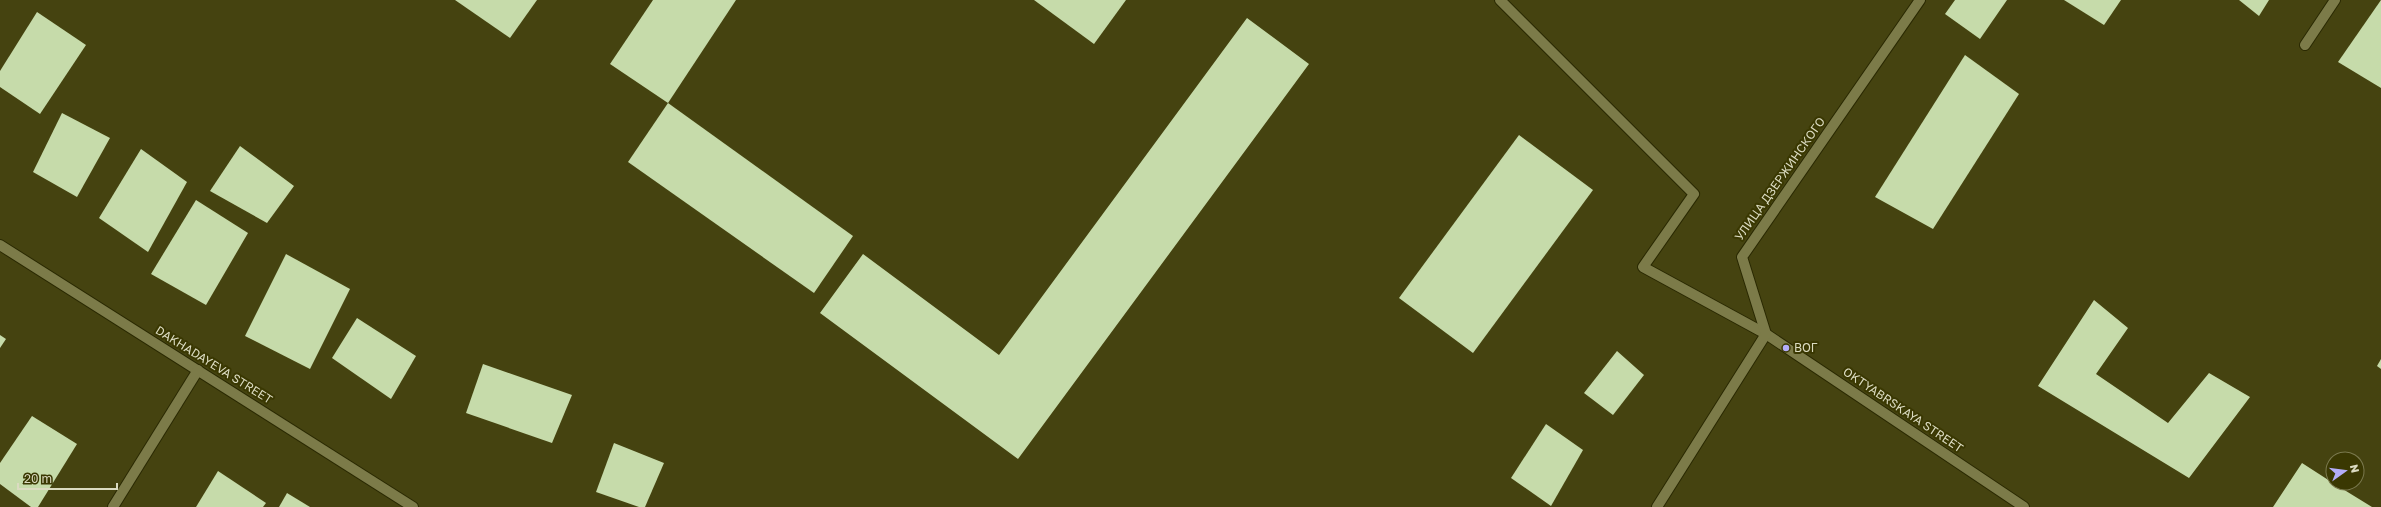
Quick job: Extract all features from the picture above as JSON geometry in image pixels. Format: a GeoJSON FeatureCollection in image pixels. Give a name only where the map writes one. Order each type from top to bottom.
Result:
{"type":"FeatureCollection","features":[{"type":"Feature","properties":{"kind":"street","name":"OKTYABRSKAYA STREET"},"geometry":{"type":"LineString","coordinates":[[1500,0],[1694,194],[1643,267],[1766,334],[2024,507]]}},
{"type":"Feature","properties":{"kind":"street","name":"УЛИЦА ДЗЕРЖИНСКОГО"},"geometry":{"type":"LineString","coordinates":[[1766,334],[1742,257],[1920,0]]}},
{"type":"Feature","properties":{"kind":"street"},"geometry":{"type":"LineString","coordinates":[[2305,45],[2335,0]]}},
{"type":"Feature","properties":{"kind":"street","name":"DAKHADAYEVA STREET"},"geometry":{"type":"LineString","coordinates":[[0,245],[413,507]]}},
{"type":"Feature","properties":{"kind":"street"},"geometry":{"type":"LineString","coordinates":[[1657,507],[1766,334]]}},
{"type":"Feature","properties":{"kind":"street"},"geometry":{"type":"LineString","coordinates":[[113,507],[198,370]]}},
{"type":"Feature","properties":{"kind":"building"},"geometry":{"type":"Polygon","coordinates":[[[455,0],[537,0],[510,38],[455,0]]]}},
{"type":"Feature","properties":{"kind":"building"},"geometry":{"type":"Polygon","coordinates":[[[653,0],[736,0],[668,103],[610,64],[653,0]]]}},
{"type":"Feature","properties":{"kind":"building"},"geometry":{"type":"Polygon","coordinates":[[[1034,0],[1126,0],[1094,44],[1034,0]]]}},
{"type":"Feature","properties":{"kind":"building"},"geometry":{"type":"Polygon","coordinates":[[[1955,0],[2007,0],[1980,39],[1945,14],[1955,0]]]}},
{"type":"Feature","properties":{"kind":"building"},"geometry":{"type":"Polygon","coordinates":[[[2064,0],[2121,0],[2104,25],[2064,0]]]}},
{"type":"Feature","properties":{"kind":"building"},"geometry":{"type":"Polygon","coordinates":[[[2239,0],[2269,0],[2259,16],[2239,0]]]}},
{"type":"Feature","properties":{"kind":"building"},"geometry":{"type":"Polygon","coordinates":[[[2381,0],[2381,88],[2338,62],[2381,0]]]}},
{"type":"Feature","properties":{"kind":"building"},"geometry":{"type":"Polygon","coordinates":[[[37,12],[86,45],[40,114],[0,87],[0,71],[37,12]]]}},
{"type":"Feature","properties":{"kind":"building"},"geometry":{"type":"Polygon","coordinates":[[[1247,18],[1309,64],[1018,459],[820,313],[863,254],[999,355],[1247,18]]]}},
{"type":"Feature","properties":{"kind":"building"},"geometry":{"type":"Polygon","coordinates":[[[1965,55],[2019,94],[1933,229],[1875,197],[1965,55]]]}},
{"type":"Feature","properties":{"kind":"building"},"geometry":{"type":"Polygon","coordinates":[[[668,103],[853,236],[814,293],[628,162],[668,103]]]}},
{"type":"Feature","properties":{"kind":"building"},"geometry":{"type":"Polygon","coordinates":[[[62,113],[110,138],[77,197],[33,172],[62,113]]]}},
{"type":"Feature","properties":{"kind":"building"},"geometry":{"type":"Polygon","coordinates":[[[1519,135],[1593,190],[1473,353],[1399,298],[1519,135]]]}},
{"type":"Feature","properties":{"kind":"building"},"geometry":{"type":"Polygon","coordinates":[[[240,146],[294,186],[267,223],[210,191],[240,146]]]}},
{"type":"Feature","properties":{"kind":"building"},"geometry":{"type":"Polygon","coordinates":[[[141,149],[187,182],[148,252],[99,218],[141,149]]]}},
{"type":"Feature","properties":{"kind":"building"},"geometry":{"type":"Polygon","coordinates":[[[196,200],[248,233],[206,305],[151,274],[196,200]]]}},
{"type":"Feature","properties":{"kind":"building"},"geometry":{"type":"Polygon","coordinates":[[[286,254],[350,289],[310,369],[245,336],[286,254]]]}},
{"type":"Feature","properties":{"kind":"building"},"geometry":{"type":"Polygon","coordinates":[[[2094,300],[2128,328],[2096,374],[2168,423],[2209,373],[2250,397],[2189,478],[2038,386],[2094,300]]]}},
{"type":"Feature","properties":{"kind":"building"},"geometry":{"type":"Polygon","coordinates":[[[357,318],[416,356],[391,399],[332,358],[357,318]]]}},
{"type":"Feature","properties":{"kind":"building"},"geometry":{"type":"Polygon","coordinates":[[[0,335],[6,339],[0,348],[0,335]]]}},
{"type":"Feature","properties":{"kind":"building"},"geometry":{"type":"Polygon","coordinates":[[[1617,351],[1644,375],[1613,415],[1584,393],[1617,351]]]}},
{"type":"Feature","properties":{"kind":"building"},"geometry":{"type":"Polygon","coordinates":[[[2381,359],[2381,369],[2377,366],[2381,359]]]}},
{"type":"Feature","properties":{"kind":"building"},"geometry":{"type":"Polygon","coordinates":[[[483,364],[572,395],[552,443],[466,413],[483,364]]]}},
{"type":"Feature","properties":{"kind":"building"},"geometry":{"type":"Polygon","coordinates":[[[32,416],[77,444],[38,507],[31,507],[0,484],[0,463],[32,416]]]}},
{"type":"Feature","properties":{"kind":"building"},"geometry":{"type":"Polygon","coordinates":[[[1546,424],[1583,450],[1551,506],[1511,478],[1546,424]]]}},
{"type":"Feature","properties":{"kind":"building"},"geometry":{"type":"Polygon","coordinates":[[[614,443],[664,463],[645,507],[639,507],[596,492],[614,443]]]}},
{"type":"Feature","properties":{"kind":"building"},"geometry":{"type":"Polygon","coordinates":[[[2302,463],[2325,478],[2325,491],[2346,491],[2372,507],[2273,507],[2302,463]]]}},
{"type":"Feature","properties":{"kind":"building"},"geometry":{"type":"Polygon","coordinates":[[[218,471],[266,503],[263,507],[196,507],[218,471]]]}},
{"type":"Feature","properties":{"kind":"building"},"geometry":{"type":"Polygon","coordinates":[[[287,493],[310,507],[279,507],[287,493]]]}},
{"type":"Feature","properties":{"kind":"place","name":"ВОГ"},"geometry":{"type":"Point","coordinates":[1786,348]}}]}
